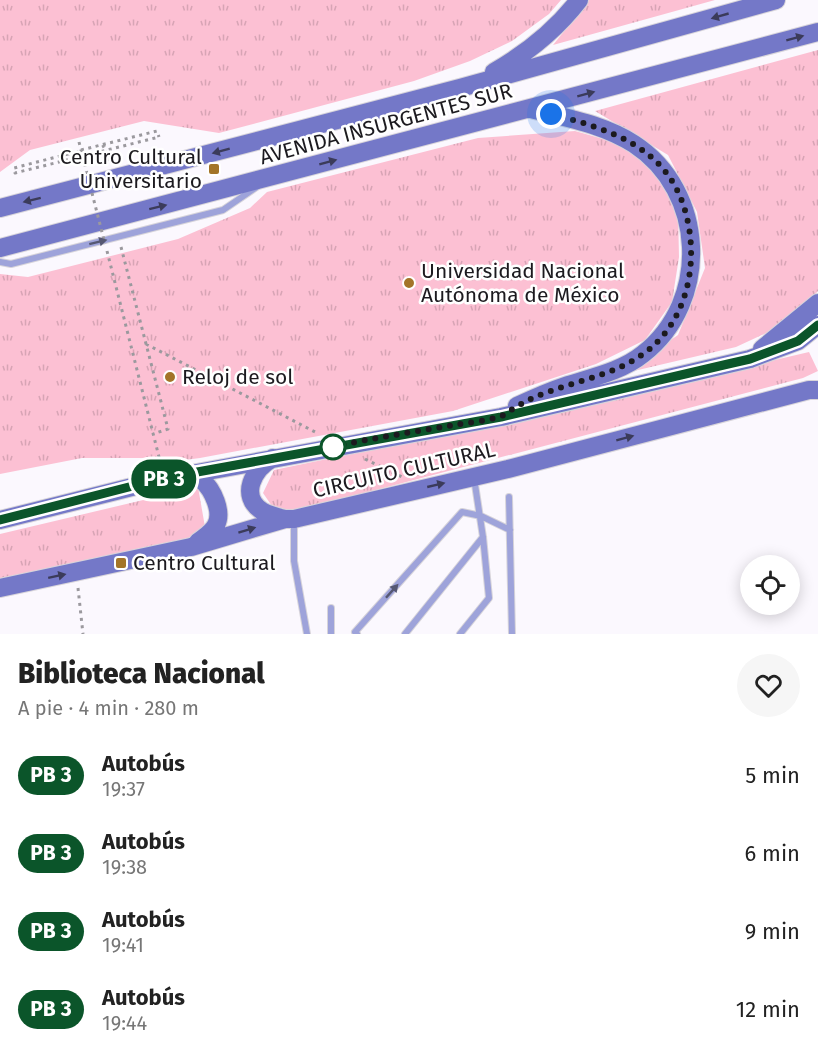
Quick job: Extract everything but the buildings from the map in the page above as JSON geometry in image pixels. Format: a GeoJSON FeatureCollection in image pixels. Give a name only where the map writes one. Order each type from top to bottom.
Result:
{"type":"FeatureCollection","features":[{"type":"Feature","properties":{"kind":"main road"},"geometry":{"type":"LineString","coordinates":[[460,88],[508,64],[529,49],[562,21],[579,0]]}},
{"type":"Feature","properties":{"kind":"main road","name":"AVENIDA INSURGENTES SUR"},"geometry":{"type":"LineString","coordinates":[[0,208],[460,88],[776,0]]}},
{"type":"Feature","properties":{"kind":"main road","name":"AVENIDA INSURGENTES SUR"},"geometry":{"type":"LineString","coordinates":[[0,248],[818,32]]}},
{"type":"Feature","properties":{"kind":"main road"},"geometry":{"type":"LineString","coordinates":[[501,417],[530,399],[603,375],[640,357],[662,337],[677,315],[686,292],[692,266],[690,232],[684,207],[669,177],[648,155],[608,130],[530,109]]}},
{"type":"Feature","properties":{"kind":"main road"},"geometry":{"type":"LineString","coordinates":[[750,359],[818,303]]}},
{"type":"Feature","properties":{"kind":"main road","name":"CIRCUITO CULTURAL"},"geometry":{"type":"LineString","coordinates":[[0,520],[93,495],[189,474],[501,417],[750,359],[798,341],[818,325]]}},
{"type":"Feature","properties":{"kind":"main road"},"geometry":{"type":"LineString","coordinates":[[798,341],[811,341],[818,345]]}},
{"type":"Feature","properties":{"kind":"main road","name":"CIRCUITO CULTURAL"},"geometry":{"type":"LineString","coordinates":[[0,588],[191,547],[289,519],[474,476],[815,388]]}},
{"type":"Feature","properties":{"kind":"main road"},"geometry":{"type":"LineString","coordinates":[[274,458],[261,464],[255,473],[250,487],[253,501],[260,510],[289,519]]}},
{"type":"Feature","properties":{"kind":"main road"},"geometry":{"type":"LineString","coordinates":[[189,474],[201,479],[213,494],[218,508],[217,523],[208,535],[191,547]]}},
{"type":"Feature","properties":{"kind":"lane"},"geometry":{"type":"LineString","coordinates":[[0,262],[11,264],[223,210],[272,177]]}},
{"type":"Feature","properties":{"kind":"lane"},"geometry":{"type":"LineString","coordinates":[[460,634],[489,598],[481,516],[474,476]]}},
{"type":"Feature","properties":{"kind":"lane"},"geometry":{"type":"LineString","coordinates":[[509,497],[513,634]]}},
{"type":"Feature","properties":{"kind":"lane"},"geometry":{"type":"LineString","coordinates":[[357,634],[355,632],[462,512],[481,516],[510,530]]}},
{"type":"Feature","properties":{"kind":"lane"},"geometry":{"type":"LineString","coordinates":[[289,519],[307,634]]}},
{"type":"Feature","properties":{"kind":"lane"},"geometry":{"type":"LineString","coordinates":[[405,634],[483,537]]}},
{"type":"Feature","properties":{"kind":"lane"},"geometry":{"type":"LineString","coordinates":[[331,609],[331,634]]}},
{"type":"Feature","properties":{"kind":"path"},"geometry":{"type":"LineString","coordinates":[[81,150],[157,130],[159,137],[15,173],[14,168],[104,146],[112,179]]}},
{"type":"Feature","properties":{"kind":"path"},"geometry":{"type":"LineString","coordinates":[[79,142],[159,457]]}},
{"type":"Feature","properties":{"kind":"path"},"geometry":{"type":"LineString","coordinates":[[119,237],[168,429],[153,434]]}},
{"type":"Feature","properties":{"kind":"path"},"geometry":{"type":"LineString","coordinates":[[146,344],[316,433],[325,432]]}},
{"type":"Feature","properties":{"kind":"path"},"geometry":{"type":"LineString","coordinates":[[357,442],[360,457],[405,478],[408,491]]}},
{"type":"Feature","properties":{"kind":"path"},"geometry":{"type":"LineString","coordinates":[[78,588],[83,634]]}},
{"type":"Feature","properties":{"kind":"green space"},"geometry":{"type":"Polygon","coordinates":[[[0,0],[561,0],[549,14],[512,41],[470,61],[414,81],[219,133],[144,121],[30,150],[0,172],[0,0]]]}},
{"type":"Feature","properties":{"kind":"green space"},"geometry":{"type":"Polygon","coordinates":[[[589,0],[715,0],[553,45],[589,0]]]}},
{"type":"Feature","properties":{"kind":"green space"},"geometry":{"type":"Polygon","coordinates":[[[818,50],[818,291],[786,324],[736,347],[621,374],[678,335],[705,268],[697,212],[668,155],[595,111],[818,50]]]}},
{"type":"Feature","properties":{"kind":"green space"},"geometry":{"type":"Polygon","coordinates":[[[575,131],[614,142],[648,162],[678,211],[679,257],[672,302],[645,340],[596,364],[453,411],[200,458],[169,462],[141,458],[82,458],[0,474],[0,274],[28,277],[178,239],[250,208],[267,192],[478,138],[575,131]]]}},
{"type":"Feature","properties":{"kind":"green space"},"geometry":{"type":"Polygon","coordinates":[[[809,352],[818,371],[803,378],[296,511],[276,512],[263,493],[274,470],[549,413],[809,352]]]}},
{"type":"Feature","properties":{"kind":"green space"},"geometry":{"type":"Polygon","coordinates":[[[198,487],[205,527],[188,543],[0,583],[0,534],[198,487]]]}},
{"type":"Feature","properties":{"kind":"bus line"},"geometry":{"type":"LineString","coordinates":[[0,520],[164,478],[501,417],[750,359],[798,341],[818,325]]}},
{"type":"Feature","properties":{"kind":"place","name":"Centro Cultural Universitario"},"geometry":{"type":"Point","coordinates":[214,169]}},
{"type":"Feature","properties":{"kind":"place","name":"Universidad Nacional Autónoma de México"},"geometry":{"type":"Point","coordinates":[409,283]}},
{"type":"Feature","properties":{"kind":"place","name":"Reloj de sol"},"geometry":{"type":"Point","coordinates":[170,377]}},
{"type":"Feature","properties":{"kind":"place","name":"Centro Cultural"},"geometry":{"type":"Point","coordinates":[121,563]}},
{"type":"Feature","properties":{"kind":"route"},"geometry":{"type":"LineString","coordinates":[[333,447],[501,417],[530,399],[603,375],[640,357],[662,337],[670,326],[682,304],[690,279],[692,249],[688,219],[669,177],[648,155],[620,136],[594,125],[551,114]]}}]}
